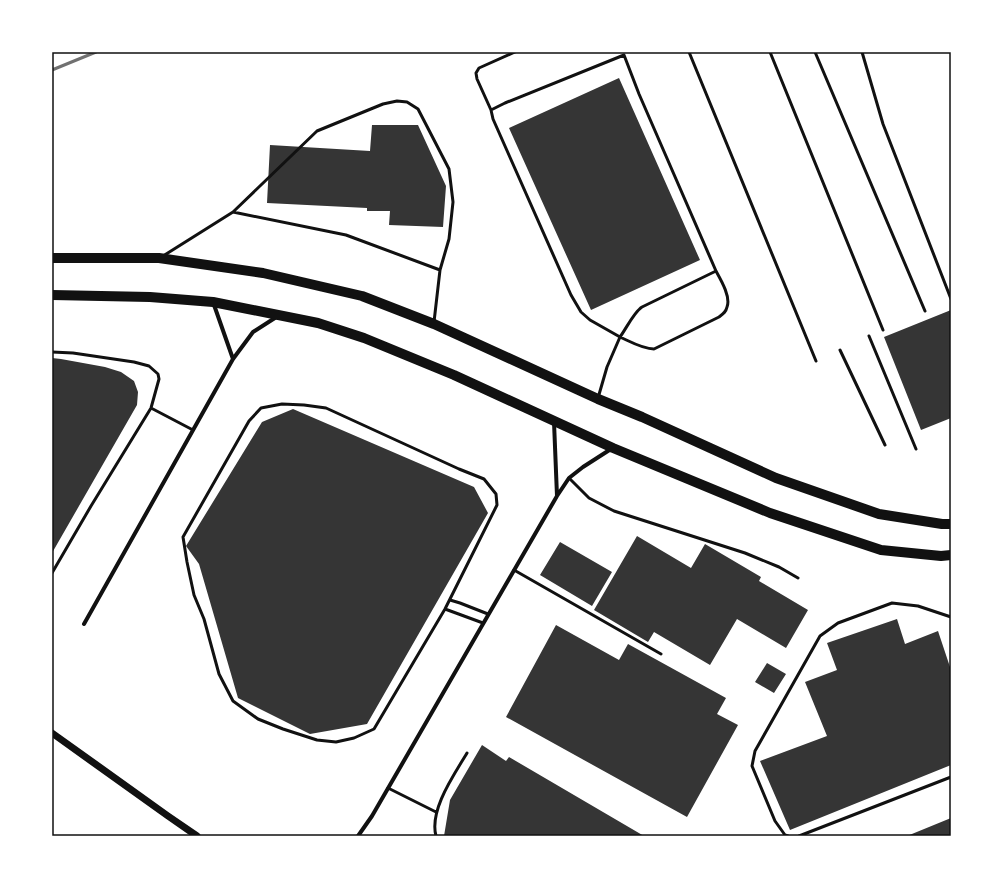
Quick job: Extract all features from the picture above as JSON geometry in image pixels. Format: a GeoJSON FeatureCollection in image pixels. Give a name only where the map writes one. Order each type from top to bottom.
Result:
{"type":"FeatureCollection","features":[{"type":"Feature","properties":{"kind":"main road"},"geometry":{"type":"LineString","coordinates":[[52,258],[160,258],[263,274],[362,296],[434,324],[776,478],[879,514],[942,524],[951,524]]}},
{"type":"Feature","properties":{"kind":"main road"},"geometry":{"type":"LineString","coordinates":[[52,295],[150,297],[213,302],[318,323],[364,338],[454,375],[613,448],[770,513],[881,550],[946,557]]}},
{"type":"Feature","properties":{"kind":"street"},"geometry":{"type":"LineString","coordinates":[[213,302],[233,358]]}},
{"type":"Feature","properties":{"kind":"street"},"geometry":{"type":"LineString","coordinates":[[84,624],[233,358],[253,332],[280,315]]}},
{"type":"Feature","properties":{"kind":"street"},"geometry":{"type":"LineString","coordinates":[[554,421],[557,496]]}},
{"type":"Feature","properties":{"kind":"street"},"geometry":{"type":"LineString","coordinates":[[358,836],[372,816],[557,496],[569,478],[583,467],[613,448]]}},
{"type":"Feature","properties":{"kind":"street"},"geometry":{"type":"LineString","coordinates":[[52,733],[197,836]]}},
{"type":"Feature","properties":{"kind":"lane"},"geometry":{"type":"LineString","coordinates":[[491,110],[623,54],[716,271],[724,284],[728,302],[724,313],[719,317],[659,347],[650,349],[620,337],[590,320],[581,312],[571,295],[493,119],[491,110],[477,79],[476,73],[479,68],[515,52]]}},
{"type":"Feature","properties":{"kind":"lane"},"geometry":{"type":"LineString","coordinates":[[689,52],[816,361]]}},
{"type":"Feature","properties":{"kind":"lane"},"geometry":{"type":"LineString","coordinates":[[770,52],[883,330]]}},
{"type":"Feature","properties":{"kind":"lane"},"geometry":{"type":"LineString","coordinates":[[815,52],[926,311]]}},
{"type":"Feature","properties":{"kind":"lane"},"geometry":{"type":"LineString","coordinates":[[862,52],[883,124],[951,299]]}},
{"type":"Feature","properties":{"kind":"lane"},"geometry":{"type":"LineString","coordinates":[[160,258],[233,212],[318,132],[383,104],[407,102],[418,109],[449,169],[453,202],[449,239],[440,270],[434,324]]}},
{"type":"Feature","properties":{"kind":"lane"},"geometry":{"type":"LineString","coordinates":[[233,212],[346,235],[440,270]]}},
{"type":"Feature","properties":{"kind":"lane"},"geometry":{"type":"LineString","coordinates":[[598,399],[607,367],[620,337],[635,313],[642,307],[716,271]]}},
{"type":"Feature","properties":{"kind":"lane"},"geometry":{"type":"LineString","coordinates":[[869,336],[916,449]]}},
{"type":"Feature","properties":{"kind":"lane"},"geometry":{"type":"LineString","coordinates":[[840,350],[885,444]]}},
{"type":"Feature","properties":{"kind":"lane"},"geometry":{"type":"LineString","coordinates":[[52,352],[72,353],[134,362],[149,366],[158,374],[159,379],[150,408],[52,573]]}},
{"type":"Feature","properties":{"kind":"lane"},"geometry":{"type":"LineString","coordinates":[[282,404],[326,408],[484,479],[496,494],[497,505],[445,609],[374,729],[354,738],[336,742],[317,740],[258,719],[233,702],[219,674],[204,619],[194,596],[183,537],[249,421],[261,408],[282,404]]}},
{"type":"Feature","properties":{"kind":"lane"},"geometry":{"type":"LineString","coordinates":[[150,408],[193,430]]}},
{"type":"Feature","properties":{"kind":"lane"},"geometry":{"type":"LineString","coordinates":[[569,478],[589,498],[614,511],[745,553],[779,567],[798,578]]}},
{"type":"Feature","properties":{"kind":"lane"},"geometry":{"type":"LineString","coordinates":[[514,570],[661,654]]}},
{"type":"Feature","properties":{"kind":"lane"},"geometry":{"type":"LineString","coordinates":[[450,600],[488,614]]}},
{"type":"Feature","properties":{"kind":"lane"},"geometry":{"type":"LineString","coordinates":[[788,836],[785,836],[775,821],[752,766],[755,751],[820,636],[838,623],[892,603],[918,606],[951,618]]}},
{"type":"Feature","properties":{"kind":"lane"},"geometry":{"type":"LineString","coordinates":[[445,609],[483,623]]}},
{"type":"Feature","properties":{"kind":"lane"},"geometry":{"type":"LineString","coordinates":[[436,836],[436,812],[446,788],[467,753]]}},
{"type":"Feature","properties":{"kind":"lane"},"geometry":{"type":"LineString","coordinates":[[799,836],[951,777]]}},
{"type":"Feature","properties":{"kind":"lane"},"geometry":{"type":"LineString","coordinates":[[388,788],[436,812]]}},
{"type":"Feature","properties":{"kind":"building"},"geometry":{"type":"Polygon","coordinates":[[[619,78],[700,260],[591,310],[509,128],[619,78]]]}},
{"type":"Feature","properties":{"kind":"building"},"geometry":{"type":"Polygon","coordinates":[[[372,125],[418,125],[446,186],[443,227],[389,225],[390,211],[367,211],[367,208],[267,203],[270,145],[370,151],[372,125]]]}},
{"type":"Feature","properties":{"kind":"building"},"geometry":{"type":"Polygon","coordinates":[[[951,310],[951,418],[921,430],[884,337],[951,310]]]}},
{"type":"Feature","properties":{"kind":"building"},"geometry":{"type":"Polygon","coordinates":[[[52,358],[105,367],[121,372],[134,381],[138,392],[137,405],[52,553],[52,358]]]}},
{"type":"Feature","properties":{"kind":"building"},"geometry":{"type":"Polygon","coordinates":[[[293,409],[474,487],[488,513],[367,724],[310,734],[238,698],[199,564],[186,546],[262,422],[293,409]]]}},
{"type":"Feature","properties":{"kind":"building"},"geometry":{"type":"Polygon","coordinates":[[[637,536],[691,568],[705,544],[761,577],[759,581],[808,610],[786,648],[737,619],[710,665],[654,632],[648,642],[594,610],[637,536]]]}},
{"type":"Feature","properties":{"kind":"building"},"geometry":{"type":"Polygon","coordinates":[[[560,542],[612,572],[592,606],[540,575],[560,542]]]}},
{"type":"Feature","properties":{"kind":"building"},"geometry":{"type":"Polygon","coordinates":[[[897,619],[905,644],[938,631],[951,670],[951,765],[790,830],[760,761],[827,736],[805,682],[837,670],[827,643],[897,619]]]}},
{"type":"Feature","properties":{"kind":"building"},"geometry":{"type":"Polygon","coordinates":[[[556,625],[619,660],[628,644],[726,698],[717,714],[738,725],[687,817],[506,717],[556,625]]]}},
{"type":"Feature","properties":{"kind":"building"},"geometry":{"type":"Polygon","coordinates":[[[767,663],[786,674],[774,693],[755,682],[767,663]]]}},
{"type":"Feature","properties":{"kind":"building"},"geometry":{"type":"Polygon","coordinates":[[[482,745],[506,761],[509,757],[644,836],[444,836],[450,800],[482,745]]]}},
{"type":"Feature","properties":{"kind":"building"},"geometry":{"type":"Polygon","coordinates":[[[951,818],[951,836],[907,836],[951,818]]]}},
{"type":"Feature","properties":{"kind":"railway"},"geometry":{"type":"LineString","coordinates":[[52,70],[96,52]]}}]}
